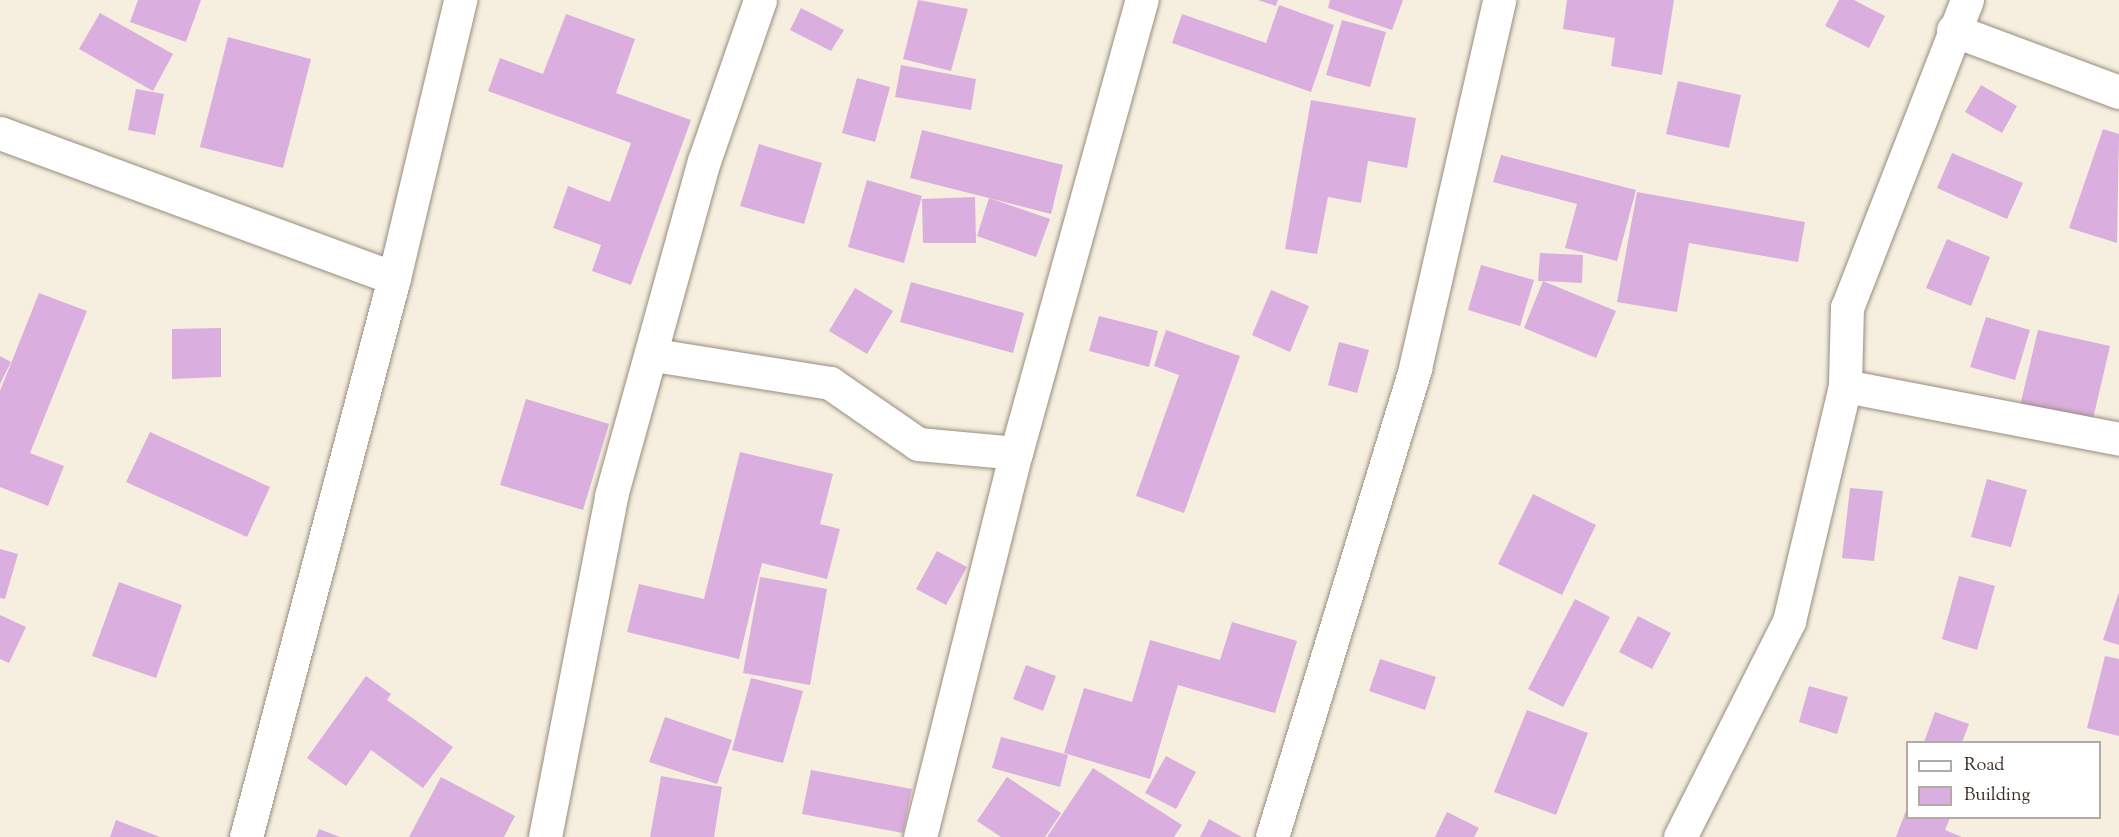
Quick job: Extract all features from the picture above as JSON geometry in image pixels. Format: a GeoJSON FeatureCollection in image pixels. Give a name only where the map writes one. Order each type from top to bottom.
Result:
{"type":"FeatureCollection","features":[{"type":"Feature","properties":{"kind":"street"},"geometry":{"type":"LineString","coordinates":[[246,837],[394,278],[460,0]]}},
{"type":"Feature","properties":{"kind":"street"},"geometry":{"type":"LineString","coordinates":[[545,837],[610,496],[654,354],[704,161],[760,0]]}},
{"type":"Feature","properties":{"kind":"street"},"geometry":{"type":"LineString","coordinates":[[920,837],[1016,453],[1142,0]]}},
{"type":"Feature","properties":{"kind":"street"},"geometry":{"type":"LineString","coordinates":[[1272,837],[1415,368],[1499,0]]}},
{"type":"Feature","properties":{"kind":"street"},"geometry":{"type":"LineString","coordinates":[[1680,837],[1789,621],[1845,387],[1847,307],[1953,30],[1967,0]]}},
{"type":"Feature","properties":{"kind":"street"},"geometry":{"type":"LineString","coordinates":[[1953,30],[2119,92]]}},
{"type":"Feature","properties":{"kind":"street"},"geometry":{"type":"LineString","coordinates":[[0,133],[394,278]]}},
{"type":"Feature","properties":{"kind":"street"},"geometry":{"type":"LineString","coordinates":[[654,354],[830,383],[918,444],[1016,453]]}},
{"type":"Feature","properties":{"kind":"street"},"geometry":{"type":"LineString","coordinates":[[1845,387],[2119,439]]}},
{"type":"Feature","properties":{"kind":"building"},"geometry":{"type":"Polygon","coordinates":[[[138,0],[201,0],[186,42],[130,22],[138,0]]]}},
{"type":"Feature","properties":{"kind":"building"},"geometry":{"type":"Polygon","coordinates":[[[918,0],[968,9],[951,71],[903,59],[918,0]]]}},
{"type":"Feature","properties":{"kind":"building"},"geometry":{"type":"Polygon","coordinates":[[[1258,0],[1278,0],[1276,6],[1258,0]]]}},
{"type":"Feature","properties":{"kind":"building"},"geometry":{"type":"Polygon","coordinates":[[[1330,0],[1403,0],[1392,30],[1328,8],[1330,0]]]}},
{"type":"Feature","properties":{"kind":"building"},"geometry":{"type":"Polygon","coordinates":[[[1567,0],[1674,0],[1662,75],[1611,66],[1615,38],[1563,29],[1567,0]]]}},
{"type":"Feature","properties":{"kind":"building"},"geometry":{"type":"Polygon","coordinates":[[[1839,0],[1854,0],[1885,16],[1869,48],[1825,26],[1839,0]]]}},
{"type":"Feature","properties":{"kind":"building"},"geometry":{"type":"Polygon","coordinates":[[[1279,5],[1334,25],[1311,92],[1172,43],[1182,14],[1266,43],[1279,5]]]}},
{"type":"Feature","properties":{"kind":"building"},"geometry":{"type":"Polygon","coordinates":[[[801,8],[844,30],[831,51],[790,30],[801,8]]]}},
{"type":"Feature","properties":{"kind":"building"},"geometry":{"type":"Polygon","coordinates":[[[100,13],[173,54],[153,91],[79,49],[100,13]]]}},
{"type":"Feature","properties":{"kind":"building"},"geometry":{"type":"Polygon","coordinates":[[[566,14],[635,39],[616,93],[691,120],[631,285],[592,271],[601,245],[553,228],[568,186],[610,202],[631,143],[488,91],[500,58],[543,74],[566,14]]]}},
{"type":"Feature","properties":{"kind":"building"},"geometry":{"type":"Polygon","coordinates":[[[1342,20],[1386,32],[1370,87],[1326,75],[1342,20]]]}},
{"type":"Feature","properties":{"kind":"building"},"geometry":{"type":"Polygon","coordinates":[[[228,37],[311,59],[283,168],[200,147],[228,37]]]}},
{"type":"Feature","properties":{"kind":"building"},"geometry":{"type":"Polygon","coordinates":[[[901,65],[976,79],[971,110],[895,97],[901,65]]]}},
{"type":"Feature","properties":{"kind":"building"},"geometry":{"type":"Polygon","coordinates":[[[857,78],[890,87],[875,142],[842,133],[857,78]]]}},
{"type":"Feature","properties":{"kind":"building"},"geometry":{"type":"Polygon","coordinates":[[[1678,81],[1741,95],[1729,148],[1666,134],[1678,81]]]}},
{"type":"Feature","properties":{"kind":"building"},"geometry":{"type":"Polygon","coordinates":[[[1981,85],[2017,106],[2002,133],[1965,112],[1981,85]]]}},
{"type":"Feature","properties":{"kind":"building"},"geometry":{"type":"Polygon","coordinates":[[[136,89],[164,94],[155,135],[128,130],[136,89]]]}},
{"type":"Feature","properties":{"kind":"building"},"geometry":{"type":"Polygon","coordinates":[[[1311,100],[1416,118],[1407,168],[1368,161],[1361,203],[1328,197],[1317,254],[1285,249],[1311,100]]]}},
{"type":"Feature","properties":{"kind":"building"},"geometry":{"type":"Polygon","coordinates":[[[2103,129],[2119,134],[2117,243],[2069,228],[2103,129]]]}},
{"type":"Feature","properties":{"kind":"building"},"geometry":{"type":"Polygon","coordinates":[[[922,130],[1063,165],[1051,214],[910,178],[922,130]]]}},
{"type":"Feature","properties":{"kind":"building"},"geometry":{"type":"Polygon","coordinates":[[[759,144],[822,163],[804,224],[740,206],[759,144]]]}},
{"type":"Feature","properties":{"kind":"building"},"geometry":{"type":"Polygon","coordinates":[[[1952,153],[2023,183],[2007,219],[1937,188],[1952,153]]]}},
{"type":"Feature","properties":{"kind":"building"},"geometry":{"type":"Polygon","coordinates":[[[1501,155],[1636,190],[1617,261],[1565,248],[1577,204],[1493,182],[1501,155]]]}},
{"type":"Feature","properties":{"kind":"building"},"geometry":{"type":"Polygon","coordinates":[[[867,180],[922,196],[904,263],[848,247],[867,180]]]}},
{"type":"Feature","properties":{"kind":"building"},"geometry":{"type":"Polygon","coordinates":[[[1637,192],[1805,222],[1798,262],[1689,243],[1677,312],[1617,302],[1637,192]]]}},
{"type":"Feature","properties":{"kind":"building"},"geometry":{"type":"Polygon","coordinates":[[[975,197],[976,243],[923,243],[922,199],[975,197]]]}},
{"type":"Feature","properties":{"kind":"building"},"geometry":{"type":"Polygon","coordinates":[[[989,198],[1050,219],[1036,257],[977,236],[989,198]]]}},
{"type":"Feature","properties":{"kind":"building"},"geometry":{"type":"Polygon","coordinates":[[[1947,239],[1990,257],[1971,306],[1926,288],[1947,239]]]}},
{"type":"Feature","properties":{"kind":"building"},"geometry":{"type":"Polygon","coordinates":[[[1540,253],[1583,255],[1582,283],[1538,281],[1540,253]]]}},
{"type":"Feature","properties":{"kind":"building"},"geometry":{"type":"Polygon","coordinates":[[[1481,265],[1534,280],[1520,326],[1468,310],[1481,265]]]}},
{"type":"Feature","properties":{"kind":"building"},"geometry":{"type":"Polygon","coordinates":[[[1543,281],[1616,311],[1596,358],[1524,328],[1543,281]]]}},
{"type":"Feature","properties":{"kind":"building"},"geometry":{"type":"Polygon","coordinates":[[[911,282],[1024,313],[1013,353],[900,322],[911,282]]]}},
{"type":"Feature","properties":{"kind":"building"},"geometry":{"type":"Polygon","coordinates":[[[855,288],[893,311],[867,354],[829,331],[855,288]]]}},
{"type":"Feature","properties":{"kind":"building"},"geometry":{"type":"Polygon","coordinates":[[[1271,290],[1309,306],[1290,352],[1252,335],[1271,290]]]}},
{"type":"Feature","properties":{"kind":"building"},"geometry":{"type":"Polygon","coordinates":[[[39,293],[87,311],[30,453],[64,466],[48,506],[0,487],[0,391],[39,293]]]}},
{"type":"Feature","properties":{"kind":"building"},"geometry":{"type":"Polygon","coordinates":[[[1099,316],[1158,331],[1149,367],[1089,351],[1099,316]]]}},
{"type":"Feature","properties":{"kind":"building"},"geometry":{"type":"Polygon","coordinates":[[[1986,317],[2030,330],[2015,380],[1970,367],[1986,317]]]}},
{"type":"Feature","properties":{"kind":"building"},"geometry":{"type":"Polygon","coordinates":[[[221,328],[221,377],[172,379],[172,329],[221,328]]]}},
{"type":"Feature","properties":{"kind":"building"},"geometry":{"type":"Polygon","coordinates":[[[1166,330],[1240,356],[1184,513],[1136,496],[1179,375],[1154,366],[1166,330]]]}},
{"type":"Feature","properties":{"kind":"building"},"geometry":{"type":"Polygon","coordinates":[[[2038,330],[2110,346],[2092,423],[2020,406],[2038,330]]]}},
{"type":"Feature","properties":{"kind":"building"},"geometry":{"type":"Polygon","coordinates":[[[1339,342],[1369,350],[1357,393],[1328,385],[1339,342]]]}},
{"type":"Feature","properties":{"kind":"building"},"geometry":{"type":"Polygon","coordinates":[[[0,356],[11,362],[0,384],[0,356]]]}},
{"type":"Feature","properties":{"kind":"building"},"geometry":{"type":"Polygon","coordinates":[[[526,399],[609,424],[583,510],[500,485],[526,399]]]}},
{"type":"Feature","properties":{"kind":"building"},"geometry":{"type":"Polygon","coordinates":[[[150,432],[270,487],[247,537],[126,482],[150,432]]]}},
{"type":"Feature","properties":{"kind":"building"},"geometry":{"type":"Polygon","coordinates":[[[740,452],[833,474],[820,524],[840,529],[827,579],[762,563],[739,659],[627,632],[639,584],[704,599],[740,452]]]}},
{"type":"Feature","properties":{"kind":"building"},"geometry":{"type":"Polygon","coordinates":[[[1987,479],[2027,490],[2011,547],[1971,537],[1987,479]]]}},
{"type":"Feature","properties":{"kind":"building"},"geometry":{"type":"Polygon","coordinates":[[[1850,488],[1883,491],[1874,561],[1842,558],[1850,488]]]}},
{"type":"Feature","properties":{"kind":"building"},"geometry":{"type":"Polygon","coordinates":[[[1533,494],[1596,525],[1562,595],[1498,564],[1533,494]]]}},
{"type":"Feature","properties":{"kind":"building"},"geometry":{"type":"Polygon","coordinates":[[[0,549],[18,554],[5,599],[0,598],[0,549]]]}},
{"type":"Feature","properties":{"kind":"building"},"geometry":{"type":"Polygon","coordinates":[[[937,551],[967,567],[946,605],[916,589],[937,551]]]}},
{"type":"Feature","properties":{"kind":"building"},"geometry":{"type":"Polygon","coordinates":[[[1959,576],[1995,586],[1977,650],[1942,639],[1959,576]]]}},
{"type":"Feature","properties":{"kind":"building"},"geometry":{"type":"Polygon","coordinates":[[[760,577],[827,589],[810,685],[743,673],[760,577]]]}},
{"type":"Feature","properties":{"kind":"building"},"geometry":{"type":"Polygon","coordinates":[[[119,582],[182,605],[156,678],[92,656],[119,582]]]}},
{"type":"Feature","properties":{"kind":"building"},"geometry":{"type":"Polygon","coordinates":[[[2119,592],[2119,645],[2103,640],[2119,592]]]}},
{"type":"Feature","properties":{"kind":"building"},"geometry":{"type":"Polygon","coordinates":[[[1575,599],[1610,617],[1563,707],[1528,689],[1575,599]]]}},
{"type":"Feature","properties":{"kind":"building"},"geometry":{"type":"Polygon","coordinates":[[[0,615],[26,627],[9,663],[0,659],[0,615]]]}},
{"type":"Feature","properties":{"kind":"building"},"geometry":{"type":"Polygon","coordinates":[[[1638,616],[1671,633],[1652,669],[1619,652],[1638,616]]]}},
{"type":"Feature","properties":{"kind":"building"},"geometry":{"type":"Polygon","coordinates":[[[1232,622],[1297,641],[1275,713],[1178,685],[1150,779],[1064,753],[1084,688],[1132,702],[1150,640],[1220,660],[1232,622]]]}},
{"type":"Feature","properties":{"kind":"building"},"geometry":{"type":"Polygon","coordinates":[[[2105,656],[2119,659],[2119,736],[2087,728],[2105,656]]]}},
{"type":"Feature","properties":{"kind":"building"},"geometry":{"type":"Polygon","coordinates":[[[1380,659],[1436,677],[1425,710],[1369,691],[1380,659]]]}},
{"type":"Feature","properties":{"kind":"building"},"geometry":{"type":"Polygon","coordinates":[[[1026,665],[1056,676],[1043,711],[1013,699],[1026,665]]]}},
{"type":"Feature","properties":{"kind":"building"},"geometry":{"type":"Polygon","coordinates":[[[366,676],[391,694],[387,700],[453,747],[423,788],[371,750],[346,786],[307,758],[366,676]]]}},
{"type":"Feature","properties":{"kind":"building"},"geometry":{"type":"Polygon","coordinates":[[[751,678],[803,691],[783,763],[732,750],[751,678]]]}},
{"type":"Feature","properties":{"kind":"building"},"geometry":{"type":"Polygon","coordinates":[[[1809,686],[1848,697],[1837,734],[1799,722],[1809,686]]]}},
{"type":"Feature","properties":{"kind":"building"},"geometry":{"type":"Polygon","coordinates":[[[1527,710],[1588,733],[1556,815],[1494,792],[1527,710]]]}},
{"type":"Feature","properties":{"kind":"building"},"geometry":{"type":"Polygon","coordinates":[[[1935,712],[1969,724],[1962,741],[1924,741],[1935,712]]]}},
{"type":"Feature","properties":{"kind":"building"},"geometry":{"type":"Polygon","coordinates":[[[665,717],[732,740],[717,784],[649,762],[665,717]]]}},
{"type":"Feature","properties":{"kind":"building"},"geometry":{"type":"Polygon","coordinates":[[[1001,737],[1068,755],[1060,787],[992,768],[1001,737]]]}},
{"type":"Feature","properties":{"kind":"building"},"geometry":{"type":"Polygon","coordinates":[[[1166,756],[1196,772],[1176,809],[1145,793],[1166,756]]]}},
{"type":"Feature","properties":{"kind":"building"},"geometry":{"type":"Polygon","coordinates":[[[1093,768],[1182,825],[1174,837],[1047,837],[1093,768]]]}},
{"type":"Feature","properties":{"kind":"building"},"geometry":{"type":"Polygon","coordinates":[[[811,770],[912,789],[903,833],[802,814],[811,770]]]}},
{"type":"Feature","properties":{"kind":"building"},"geometry":{"type":"Polygon","coordinates":[[[661,776],[722,787],[714,837],[650,837],[661,776]]]}},
{"type":"Feature","properties":{"kind":"building"},"geometry":{"type":"Polygon","coordinates":[[[441,777],[515,816],[504,837],[409,837],[441,777]]]}},
{"type":"Feature","properties":{"kind":"building"},"geometry":{"type":"Polygon","coordinates":[[[1007,777],[1061,813],[1045,837],[1001,837],[977,821],[1007,777]]]}},
{"type":"Feature","properties":{"kind":"building"},"geometry":{"type":"Polygon","coordinates":[[[1906,811],[1906,819],[1950,819],[1945,830],[1962,837],[1896,837],[1906,811]]]}},
{"type":"Feature","properties":{"kind":"building"},"geometry":{"type":"Polygon","coordinates":[[[1447,812],[1479,828],[1474,837],[1435,837],[1447,812]]]}},
{"type":"Feature","properties":{"kind":"building"},"geometry":{"type":"Polygon","coordinates":[[[1209,819],[1242,837],[1200,837],[1209,819]]]}},
{"type":"Feature","properties":{"kind":"building"},"geometry":{"type":"Polygon","coordinates":[[[116,820],[160,837],[110,837],[116,820]]]}},
{"type":"Feature","properties":{"kind":"building"},"geometry":{"type":"Polygon","coordinates":[[[319,829],[340,837],[316,837],[319,829]]]}}]}
